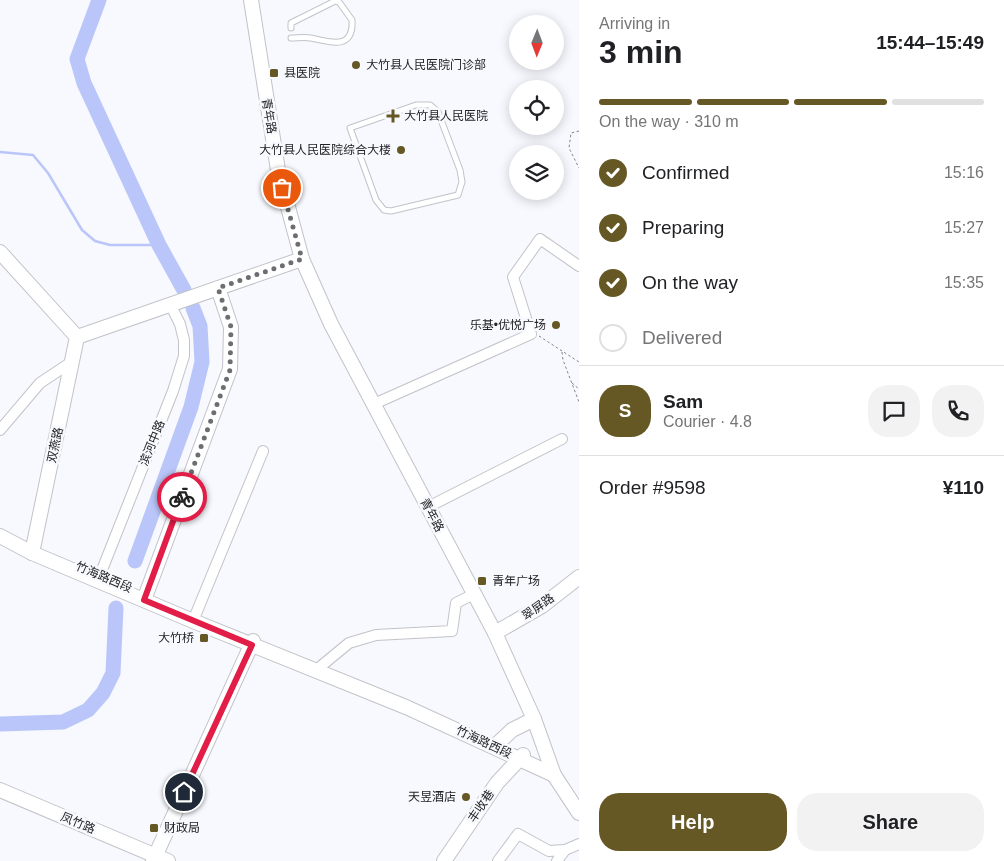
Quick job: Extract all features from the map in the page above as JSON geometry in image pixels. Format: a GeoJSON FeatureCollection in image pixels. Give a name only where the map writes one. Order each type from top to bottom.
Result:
{"type":"FeatureCollection","features":[{"type":"Feature","properties":{"kind":"street","name":"青年路"},"geometry":{"type":"LineString","coordinates":[[251,0],[278,170],[302,259],[331,324],[495,633],[534,718],[553,772]]}},
{"type":"Feature","properties":{"kind":"street"},"geometry":{"type":"LineString","coordinates":[[374,404],[531,334],[512,277],[540,239],[579,266]]}},
{"type":"Feature","properties":{"kind":"street"},"geometry":{"type":"LineString","coordinates":[[0,252],[77,337],[302,259]]}},
{"type":"Feature","properties":{"kind":"street"},"geometry":{"type":"LineString","coordinates":[[144,597],[230,370],[231,327],[218,288]]}},
{"type":"Feature","properties":{"kind":"street","name":"滨河中路"},"geometry":{"type":"LineString","coordinates":[[99,578],[173,391],[184,356],[184,340],[180,324],[170,304]]}},
{"type":"Feature","properties":{"kind":"street","name":"双燕路"},"geometry":{"type":"LineString","coordinates":[[32,550],[77,337]]}},
{"type":"Feature","properties":{"kind":"street"},"geometry":{"type":"LineString","coordinates":[[0,430],[49,374],[72,361]]}},
{"type":"Feature","properties":{"kind":"street"},"geometry":{"type":"LineString","coordinates":[[428,507],[562,439]]}},
{"type":"Feature","properties":{"kind":"street"},"geometry":{"type":"LineString","coordinates":[[194,619],[263,451]]}},
{"type":"Feature","properties":{"kind":"street","name":"竹海路西段"},"geometry":{"type":"LineString","coordinates":[[0,530],[32,550]]}},
{"type":"Feature","properties":{"kind":"street","name":"竹海路西段"},"geometry":{"type":"LineString","coordinates":[[0,536],[252,643],[411,704],[553,772]]}},
{"type":"Feature","properties":{"kind":"street","name":"翠屏路"},"geometry":{"type":"LineString","coordinates":[[495,633],[542,606],[579,577]]}},
{"type":"Feature","properties":{"kind":"street"},"geometry":{"type":"LineString","coordinates":[[318,669],[349,643],[376,635],[452,631],[456,603],[474,594]]}},
{"type":"Feature","properties":{"kind":"street"},"geometry":{"type":"LineString","coordinates":[[159,859],[252,643]]}},
{"type":"Feature","properties":{"kind":"street"},"geometry":{"type":"LineString","coordinates":[[496,745],[512,730],[534,718]]}},
{"type":"Feature","properties":{"kind":"street","name":"丰收巷"},"geometry":{"type":"LineString","coordinates":[[444,861],[497,783],[521,757]]}},
{"type":"Feature","properties":{"kind":"street"},"geometry":{"type":"LineString","coordinates":[[553,772],[579,813]]}},
{"type":"Feature","properties":{"kind":"street","name":"凤竹路"},"geometry":{"type":"LineString","coordinates":[[0,790],[159,859]]}},
{"type":"Feature","properties":{"kind":"street"},"geometry":{"type":"LineString","coordinates":[[498,861],[518,834],[549,851],[565,850],[579,844]]}},
{"type":"Feature","properties":{"kind":"street"},"geometry":{"type":"LineString","coordinates":[[557,861],[565,850]]}},
{"type":"Feature","properties":{"kind":"lane"},"geometry":{"type":"LineString","coordinates":[[290,28],[291,23],[335,1],[338,2],[352,20],[350,33],[345,40],[337,44],[310,38],[291,38]]}},
{"type":"Feature","properties":{"kind":"lane"},"geometry":{"type":"LineString","coordinates":[[416,105],[430,105],[438,112],[460,170],[462,182],[458,195],[391,211],[384,210],[376,200],[350,128],[416,105]]}},
{"type":"Feature","properties":{"kind":"path"},"geometry":{"type":"LineString","coordinates":[[579,131],[571,133],[569,148],[579,167]]}},
{"type":"Feature","properties":{"kind":"path"},"geometry":{"type":"LineString","coordinates":[[538,336],[579,362]]}},
{"type":"Feature","properties":{"kind":"path"},"geometry":{"type":"LineString","coordinates":[[562,352],[570,382],[579,402]]}},
{"type":"Feature","properties":{"kind":"path"},"geometry":{"type":"LineString","coordinates":[[570,382],[579,389]]}},
{"type":"Feature","properties":{"kind":"waterway"},"geometry":{"type":"LineString","coordinates":[[99,0],[77,59],[84,83],[159,245],[184,290]]}},
{"type":"Feature","properties":{"kind":"waterway"},"geometry":{"type":"LineString","coordinates":[[0,152],[33,155],[48,173],[82,230],[95,241],[110,245],[159,245]]}},
{"type":"Feature","properties":{"kind":"waterway"},"geometry":{"type":"LineString","coordinates":[[135,561],[191,407],[202,362],[200,326],[193,308]]}},
{"type":"Feature","properties":{"kind":"waterway"},"geometry":{"type":"LineString","coordinates":[[0,724],[63,722],[88,710],[103,693],[113,673],[116,608]]}},
{"type":"Feature","properties":{"kind":"way so far"},"geometry":{"type":"LineString","coordinates":[[182,497],[230,370],[231,327],[218,288],[302,259],[282,188]]}},
{"type":"Feature","properties":{"kind":"place","name":"大竹县人民医院门诊部"},"geometry":{"type":"Point","coordinates":[356,65]}},
{"type":"Feature","properties":{"kind":"place","name":"县医院"},"geometry":{"type":"Point","coordinates":[274,73]}},
{"type":"Feature","properties":{"kind":"place","name":"大竹县人民医院"},"geometry":{"type":"Point","coordinates":[393,116]}},
{"type":"Feature","properties":{"kind":"place","name":"大竹县人民医院综合大楼"},"geometry":{"type":"Point","coordinates":[401,150]}},
{"type":"Feature","properties":{"kind":"place","name":"乐基•优悦广场"},"geometry":{"type":"Point","coordinates":[556,325]}},
{"type":"Feature","properties":{"kind":"place","name":"青年广场"},"geometry":{"type":"Point","coordinates":[482,581]}},
{"type":"Feature","properties":{"kind":"place","name":"大竹桥"},"geometry":{"type":"Point","coordinates":[204,638]}},
{"type":"Feature","properties":{"kind":"place","name":"天昱酒店"},"geometry":{"type":"Point","coordinates":[466,797]}},
{"type":"Feature","properties":{"kind":"place","name":"财政局"},"geometry":{"type":"Point","coordinates":[154,828]}},
{"type":"Feature","properties":{"kind":"route"},"geometry":{"type":"LineString","coordinates":[[182,497],[144,600],[252,645],[184,792]]}}]}
